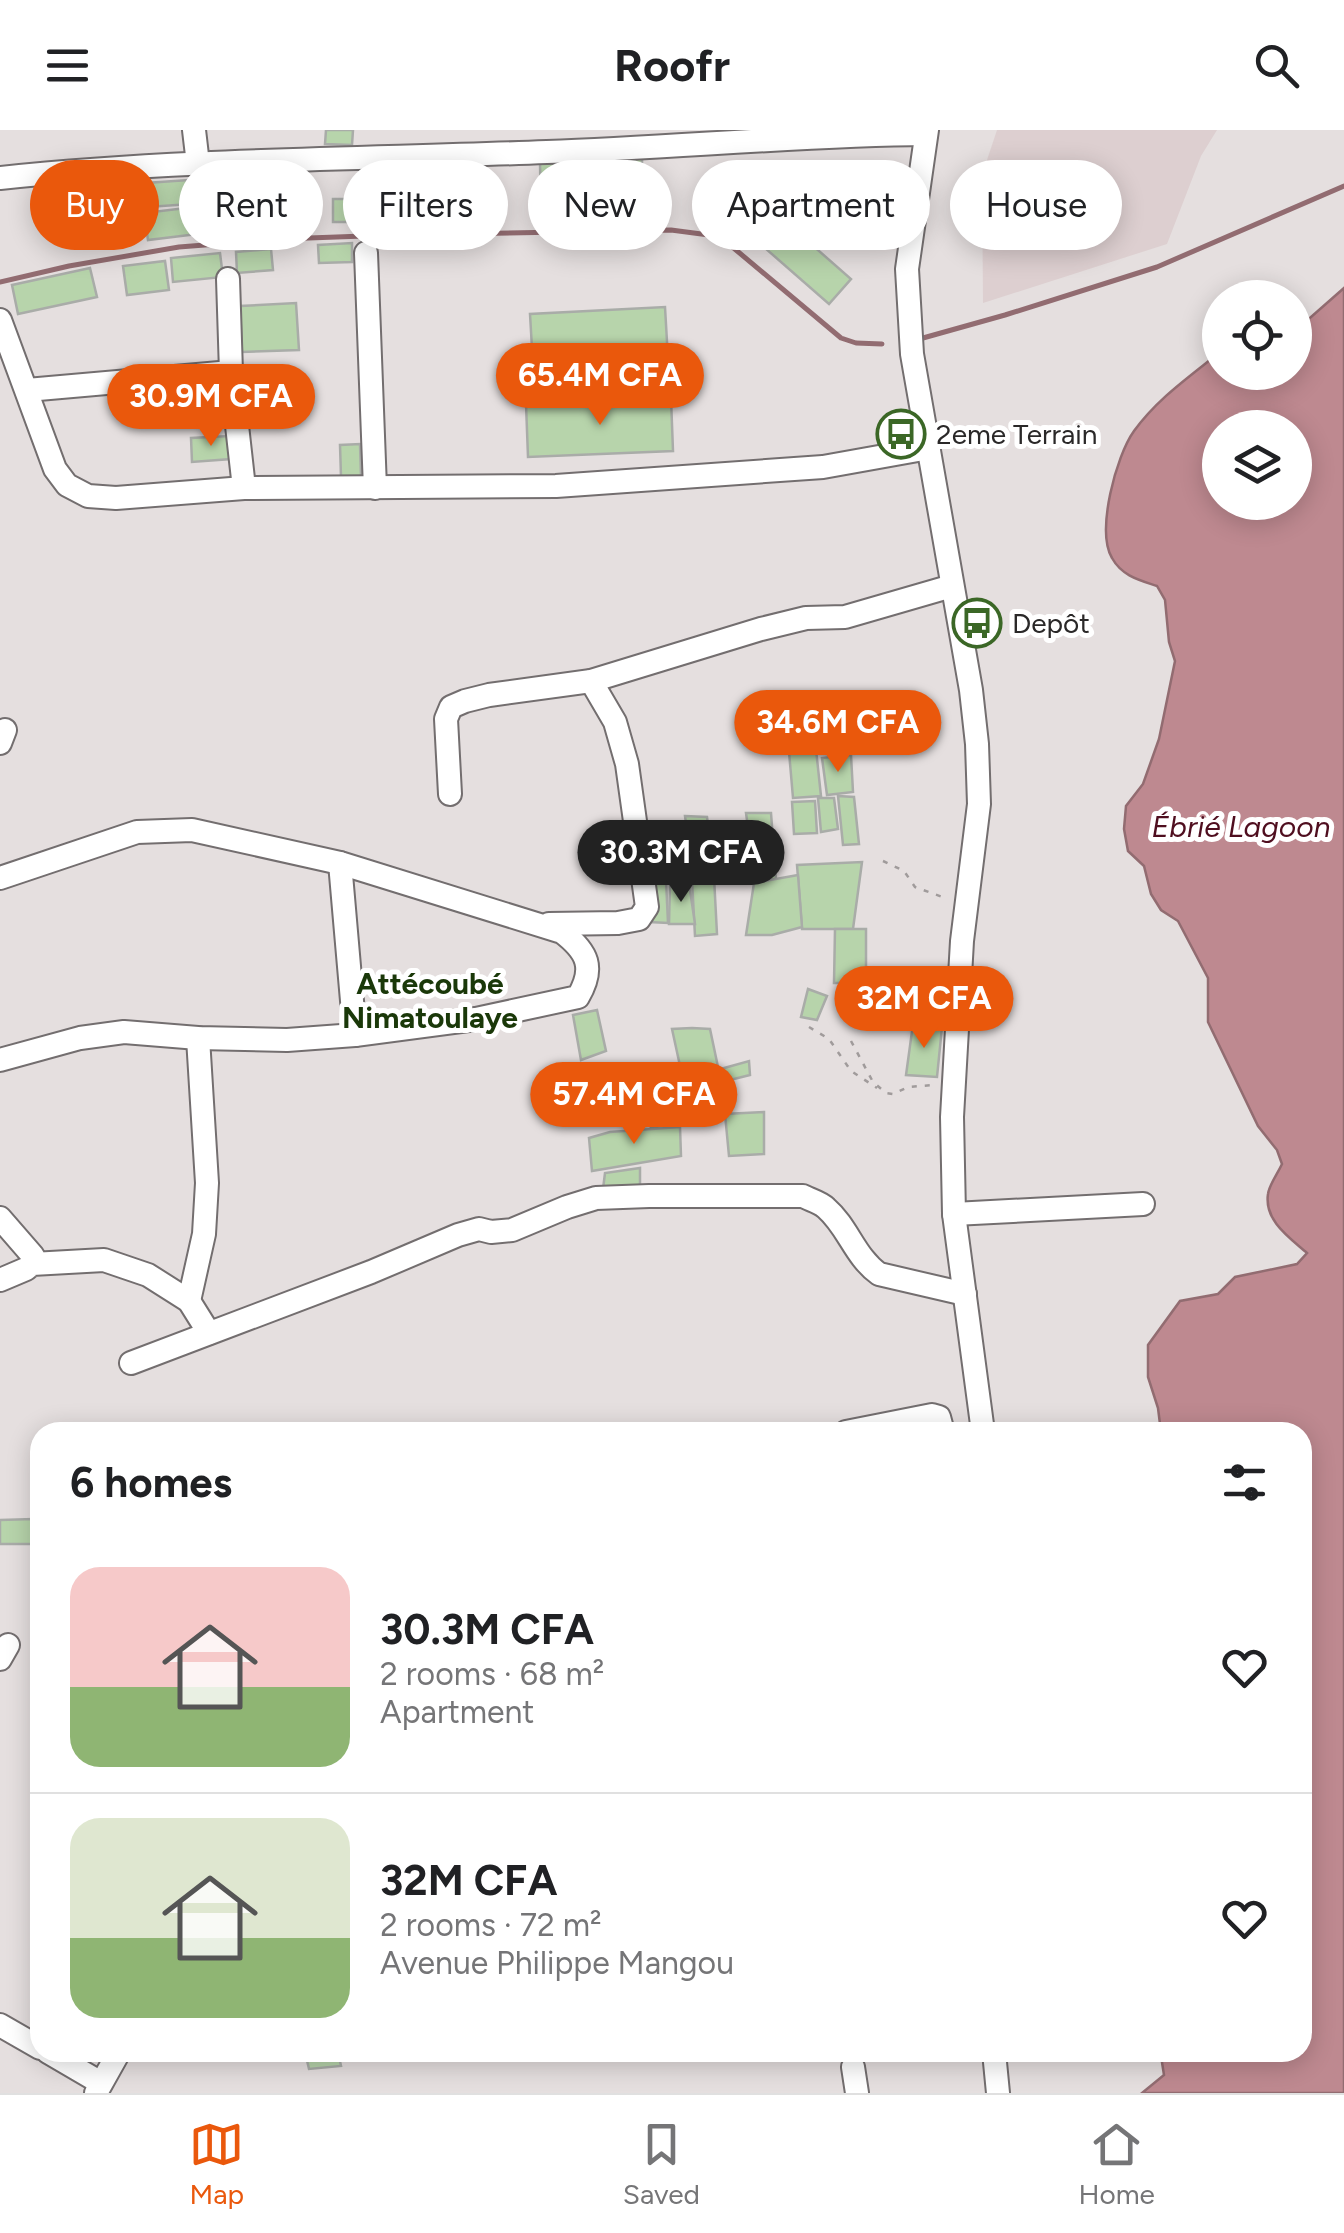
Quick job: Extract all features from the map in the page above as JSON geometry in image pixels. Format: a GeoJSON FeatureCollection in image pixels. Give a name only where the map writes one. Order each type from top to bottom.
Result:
{"type":"FeatureCollection","features":[{"type":"Feature","properties":{"kind":"street"},"geometry":{"type":"LineString","coordinates":[[194,130],[198,160]]}},
{"type":"Feature","properties":{"kind":"street"},"geometry":{"type":"LineString","coordinates":[[317,160],[926,132],[907,269],[912,354],[977,744],[979,804],[960,974],[952,1117],[954,1214],[982,1422]]}},
{"type":"Feature","properties":{"kind":"street"},"geometry":{"type":"LineString","coordinates":[[0,178],[179,165]]}},
{"type":"Feature","properties":{"kind":"street"},"geometry":{"type":"LineString","coordinates":[[366,253],[375,488]]}},
{"type":"Feature","properties":{"kind":"street"},"geometry":{"type":"LineString","coordinates":[[228,279],[231,372],[244,488]]}},
{"type":"Feature","properties":{"kind":"street"},"geometry":{"type":"LineString","coordinates":[[0,320],[56,469],[68,485],[88,496],[116,498],[244,488],[575,485],[823,467],[929,448]]}},
{"type":"Feature","properties":{"kind":"street"},"geometry":{"type":"LineString","coordinates":[[27,390],[231,372]]}},
{"type":"Feature","properties":{"kind":"street"},"geometry":{"type":"LineString","coordinates":[[450,794],[446,719],[451,707],[465,700],[591,681],[761,628],[806,618],[845,617],[952,586]]}},
{"type":"Feature","properties":{"kind":"street"},"geometry":{"type":"LineString","coordinates":[[535,924],[618,923],[639,919],[647,907],[627,764],[615,722],[591,681]]}},
{"type":"Feature","properties":{"kind":"street"},"geometry":{"type":"LineString","coordinates":[[0,878],[136,832],[192,830],[340,863],[562,932],[575,942],[586,959],[588,980],[578,997],[476,1018],[355,1035],[287,1040],[124,1032],[80,1038],[0,1060]]}},
{"type":"Feature","properties":{"kind":"street"},"geometry":{"type":"LineString","coordinates":[[340,863],[355,1035]]}},
{"type":"Feature","properties":{"kind":"street"},"geometry":{"type":"LineString","coordinates":[[189,1301],[204,1234],[207,1183],[198,1038]]}},
{"type":"Feature","properties":{"kind":"street"},"geometry":{"type":"LineString","coordinates":[[132,1363],[458,1235],[479,1229],[492,1232],[524,1227],[596,1198],[803,1196],[824,1205],[867,1266],[879,1274],[965,1294]]}},
{"type":"Feature","properties":{"kind":"street"},"geometry":{"type":"LineString","coordinates":[[954,1214],[1143,1204]]}},
{"type":"Feature","properties":{"kind":"street"},"geometry":{"type":"LineString","coordinates":[[0,1218],[33,1256],[32,1264]]}},
{"type":"Feature","properties":{"kind":"street"},"geometry":{"type":"LineString","coordinates":[[0,1280],[32,1264],[104,1260],[148,1275],[189,1301],[209,1333]]}},
{"type":"Feature","properties":{"kind":"street"},"geometry":{"type":"LineString","coordinates":[[897,1422],[932,1415],[940,1422]]}},
{"type":"Feature","properties":{"kind":"street"},"geometry":{"type":"LineString","coordinates":[[0,2025],[30,2042]]}},
{"type":"Feature","properties":{"kind":"street"},"geometry":{"type":"LineString","coordinates":[[62,2062],[99,2088],[113,2062]]}},
{"type":"Feature","properties":{"kind":"street"},"geometry":{"type":"LineString","coordinates":[[995,2062],[998,2093]]}},
{"type":"Feature","properties":{"kind":"street"},"geometry":{"type":"LineString","coordinates":[[853,2067],[857,2093]]}},
{"type":"Feature","properties":{"kind":"path"},"geometry":{"type":"LineString","coordinates":[[883,862],[904,871],[915,887],[967,903]]}},
{"type":"Feature","properties":{"kind":"path"},"geometry":{"type":"LineString","coordinates":[[809,1027],[829,1039],[851,1071],[886,1093],[954,1083]]}},
{"type":"Feature","properties":{"kind":"path"},"geometry":{"type":"LineString","coordinates":[[851,1041],[873,1082],[886,1093]]}},
{"type":"Feature","properties":{"kind":"shaded area"},"geometry":{"type":"Polygon","coordinates":[[[997,130],[1217,130],[1201,156],[1167,244],[983,303],[983,250],[1122,250],[1122,160],[987,160],[997,130]]]}},
{"type":"Feature","properties":{"kind":"water","name":"Ébrié Lagoon"},"geometry":{"type":"Polygon","coordinates":[[[1344,288],[1344,2093],[1142,2093],[1164,2075],[1162,2062],[1312,2062],[1312,1422],[1160,1422],[1148,1377],[1148,1345],[1180,1301],[1218,1294],[1235,1277],[1297,1264],[1307,1253],[1280,1228],[1270,1212],[1269,1190],[1282,1164],[1277,1150],[1258,1126],[1208,1022],[1208,978],[1178,921],[1161,910],[1151,894],[1144,866],[1128,851],[1124,829],[1126,806],[1143,784],[1159,739],[1175,661],[1165,600],[1157,586],[1126,573],[1112,558],[1107,513],[1127,443],[1163,399],[1202,367],[1202,390],[1312,390],[1312,316],[1344,288]]]}},
{"type":"Feature","properties":{"kind":"building"},"geometry":{"type":"Polygon","coordinates":[[[326,130],[353,130],[352,145],[325,144],[326,130]]]}},
{"type":"Feature","properties":{"kind":"building"},"geometry":{"type":"Polygon","coordinates":[[[179,181],[179,205],[159,206],[159,182],[179,181]]]}},
{"type":"Feature","properties":{"kind":"building"},"geometry":{"type":"Polygon","coordinates":[[[333,199],[343,199],[343,222],[333,222],[333,199]]]}},
{"type":"Feature","properties":{"kind":"building"},"geometry":{"type":"Polygon","coordinates":[[[179,209],[179,236],[159,239],[159,211],[179,209]]]}},
{"type":"Feature","properties":{"kind":"building"},"geometry":{"type":"Polygon","coordinates":[[[343,244],[343,250],[352,250],[352,262],[319,263],[318,250],[323,250],[323,245],[343,244]]]}},
{"type":"Feature","properties":{"kind":"building"},"geometry":{"type":"Polygon","coordinates":[[[271,250],[273,270],[237,273],[236,252],[271,250]]]}},
{"type":"Feature","properties":{"kind":"building"},"geometry":{"type":"Polygon","coordinates":[[[767,250],[818,250],[851,279],[829,304],[767,250]]]}},
{"type":"Feature","properties":{"kind":"building"},"geometry":{"type":"Polygon","coordinates":[[[220,253],[223,277],[173,282],[171,258],[220,253]]]}},
{"type":"Feature","properties":{"kind":"building"},"geometry":{"type":"Polygon","coordinates":[[[165,261],[169,290],[127,295],[123,266],[165,261]]]}},
{"type":"Feature","properties":{"kind":"building"},"geometry":{"type":"Polygon","coordinates":[[[90,268],[97,297],[18,314],[12,285],[90,268]]]}},
{"type":"Feature","properties":{"kind":"building"},"geometry":{"type":"Polygon","coordinates":[[[296,303],[299,350],[242,352],[240,306],[296,303]]]}},
{"type":"Feature","properties":{"kind":"building"},"geometry":{"type":"Polygon","coordinates":[[[665,307],[668,359],[533,366],[530,314],[665,307]]]}},
{"type":"Feature","properties":{"kind":"building"},"geometry":{"type":"Polygon","coordinates":[[[671,398],[673,451],[528,457],[526,404],[671,398]]]}},
{"type":"Feature","properties":{"kind":"building"},"geometry":{"type":"Polygon","coordinates":[[[230,436],[231,459],[192,462],[191,438],[230,436]]]}},
{"type":"Feature","properties":{"kind":"building"},"geometry":{"type":"Polygon","coordinates":[[[360,444],[361,476],[341,477],[340,445],[360,444]]]}},
{"type":"Feature","properties":{"kind":"building"},"geometry":{"type":"Polygon","coordinates":[[[788,740],[815,740],[821,796],[793,798],[788,740]]]}},
{"type":"Feature","properties":{"kind":"building"},"geometry":{"type":"Polygon","coordinates":[[[851,755],[853,792],[827,795],[822,758],[851,755]]]}},
{"type":"Feature","properties":{"kind":"building"},"geometry":{"type":"Polygon","coordinates":[[[838,796],[854,797],[859,844],[843,845],[838,796]]]}},
{"type":"Feature","properties":{"kind":"building"},"geometry":{"type":"Polygon","coordinates":[[[818,798],[834,798],[838,829],[821,832],[818,798]]]}},
{"type":"Feature","properties":{"kind":"building"},"geometry":{"type":"Polygon","coordinates":[[[815,801],[817,833],[794,834],[792,802],[815,801]]]}},
{"type":"Feature","properties":{"kind":"building"},"geometry":{"type":"Polygon","coordinates":[[[746,813],[771,813],[776,879],[755,880],[746,813]]]}},
{"type":"Feature","properties":{"kind":"building"},"geometry":{"type":"Polygon","coordinates":[[[685,816],[707,817],[714,872],[693,875],[685,816]]]}},
{"type":"Feature","properties":{"kind":"building"},"geometry":{"type":"Polygon","coordinates":[[[745,834],[751,869],[731,872],[725,837],[745,834]]]}},
{"type":"Feature","properties":{"kind":"building"},"geometry":{"type":"Polygon","coordinates":[[[862,862],[853,929],[802,929],[797,865],[862,862]]]}},
{"type":"Feature","properties":{"kind":"building"},"geometry":{"type":"Polygon","coordinates":[[[798,875],[802,927],[772,935],[746,935],[754,883],[798,875]]]}},
{"type":"Feature","properties":{"kind":"building"},"geometry":{"type":"Polygon","coordinates":[[[714,877],[717,934],[695,936],[692,880],[714,877]]]}},
{"type":"Feature","properties":{"kind":"building"},"geometry":{"type":"Polygon","coordinates":[[[649,879],[666,880],[668,923],[649,922],[649,879]]]}},
{"type":"Feature","properties":{"kind":"building"},"geometry":{"type":"Polygon","coordinates":[[[670,883],[689,883],[695,924],[669,924],[670,883]]]}},
{"type":"Feature","properties":{"kind":"building"},"geometry":{"type":"Polygon","coordinates":[[[835,929],[866,929],[866,983],[834,983],[835,929]]]}},
{"type":"Feature","properties":{"kind":"building"},"geometry":{"type":"Polygon","coordinates":[[[808,989],[827,996],[817,1020],[801,1017],[808,989]]]}},
{"type":"Feature","properties":{"kind":"building"},"geometry":{"type":"Polygon","coordinates":[[[915,1007],[937,1012],[936,1023],[914,1020],[915,1007]]]}},
{"type":"Feature","properties":{"kind":"building"},"geometry":{"type":"Polygon","coordinates":[[[597,1010],[606,1051],[581,1060],[573,1015],[597,1010]]]}},
{"type":"Feature","properties":{"kind":"building"},"geometry":{"type":"Polygon","coordinates":[[[913,1024],[942,1027],[937,1077],[906,1075],[913,1024]]]}},
{"type":"Feature","properties":{"kind":"building"},"geometry":{"type":"Polygon","coordinates":[[[672,1029],[710,1029],[718,1067],[682,1075],[672,1029]]]}},
{"type":"Feature","properties":{"kind":"building"},"geometry":{"type":"Polygon","coordinates":[[[749,1061],[750,1075],[718,1083],[717,1070],[749,1061]]]}},
{"type":"Feature","properties":{"kind":"building"},"geometry":{"type":"Polygon","coordinates":[[[671,1091],[681,1122],[651,1128],[642,1102],[671,1091]]]}},
{"type":"Feature","properties":{"kind":"building"},"geometry":{"type":"Polygon","coordinates":[[[764,1112],[764,1154],[729,1156],[725,1114],[764,1112]]]}},
{"type":"Feature","properties":{"kind":"building"},"geometry":{"type":"Polygon","coordinates":[[[680,1127],[681,1156],[592,1171],[589,1138],[610,1132],[680,1127]]]}},
{"type":"Feature","properties":{"kind":"building"},"geometry":{"type":"Polygon","coordinates":[[[640,1168],[640,1186],[603,1189],[605,1173],[640,1168]]]}},
{"type":"Feature","properties":{"kind":"building"},"geometry":{"type":"Polygon","coordinates":[[[30,1519],[30,1544],[0,1544],[0,1520],[30,1519]]]}},
{"type":"Feature","properties":{"kind":"building"},"geometry":{"type":"Polygon","coordinates":[[[307,2062],[340,2062],[341,2066],[309,2069],[307,2062]]]}},
{"type":"Feature","properties":{"kind":"waterway"},"geometry":{"type":"LineString","coordinates":[[923,338],[1157,267],[1344,186]]}},
{"type":"Feature","properties":{"kind":"waterway"},"geometry":{"type":"LineString","coordinates":[[0,282],[179,247],[281,239],[671,230],[709,235],[730,245],[841,338],[882,344]]}},
{"type":"Feature","properties":{"kind":"place","name":"2eme Terrain"},"geometry":{"type":"Point","coordinates":[901,434]}},
{"type":"Feature","properties":{"kind":"place","name":"Depôt"},"geometry":{"type":"Point","coordinates":[977,623]}},
{"type":"Feature","properties":{"kind":"district","name":"Attécoubé Nimatoulaye"},"geometry":{"type":"Point","coordinates":[430,1000]}}]}
